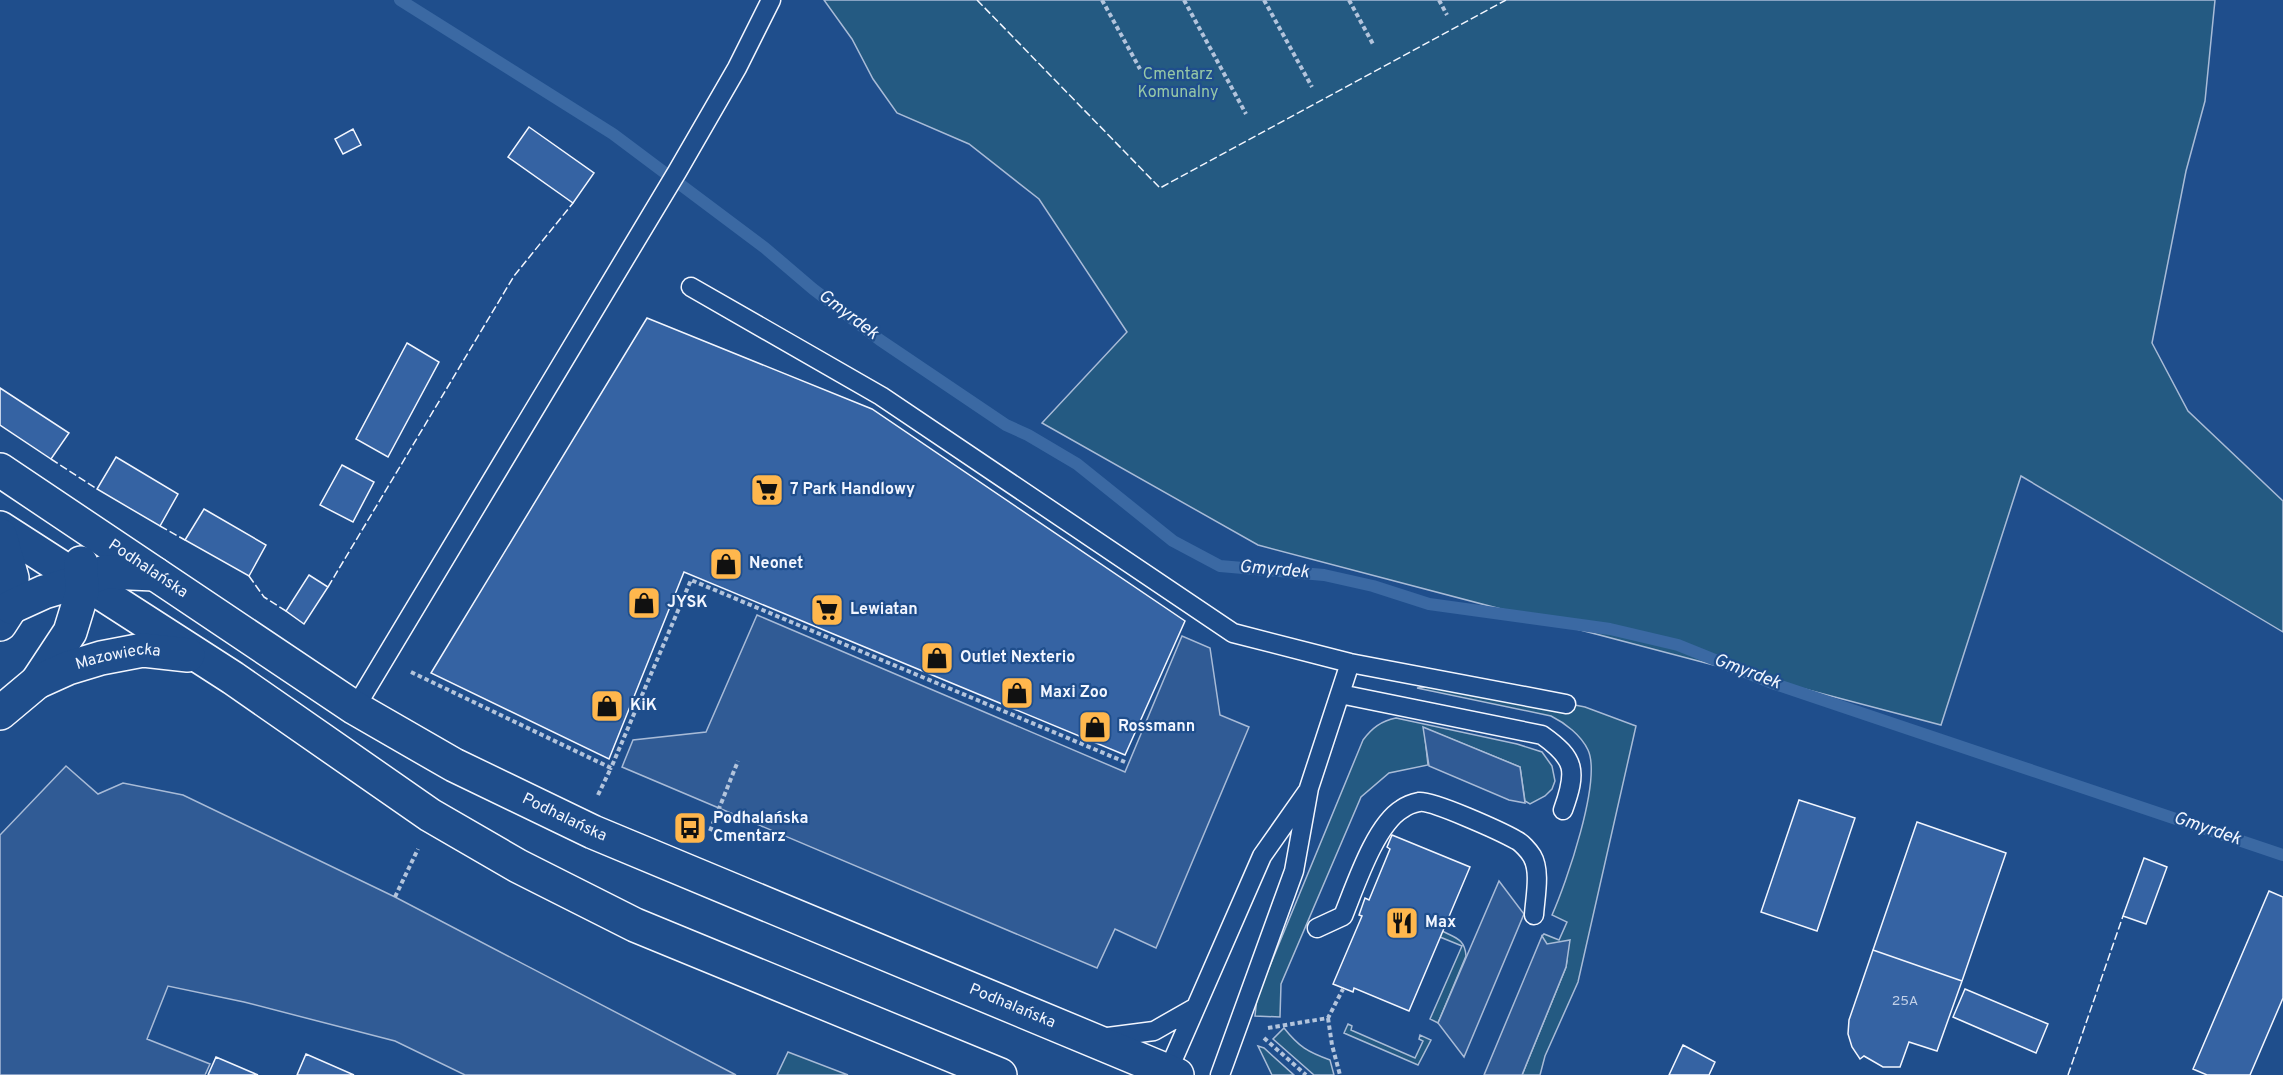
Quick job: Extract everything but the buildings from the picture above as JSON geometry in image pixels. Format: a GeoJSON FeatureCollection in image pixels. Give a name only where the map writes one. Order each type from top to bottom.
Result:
{"type":"FeatureCollection","features":[{"type":"Feature","properties":{"kind":"street","name":"Podhalańska"},"geometry":{"type":"LineString","coordinates":[[0,470],[355,708],[454,765],[593,832],[1173,1073]]}},
{"type":"Feature","properties":{"kind":"street","name":"Mazowiecka"},"geometry":{"type":"LineString","coordinates":[[37,682],[70,632],[82,593],[81,541],[60,511]]}},
{"type":"Feature","properties":{"kind":"street"},"geometry":{"type":"LineString","coordinates":[[0,528],[282,712],[430,815],[518,866],[635,925],[1000,1075]]}},
{"type":"Feature","properties":{"kind":"street"},"geometry":{"type":"LineString","coordinates":[[0,535],[3,539],[12,578],[5,616]]}},
{"type":"Feature","properties":{"kind":"street"},"geometry":{"type":"LineString","coordinates":[[5,616],[44,592],[105,572],[156,574]]}},
{"type":"Feature","properties":{"kind":"street","name":"Mazowiecka"},"geometry":{"type":"LineString","coordinates":[[0,713],[37,682],[68,668],[101,658],[143,650],[176,652],[201,658]]}},
{"type":"Feature","properties":{"kind":"lane"},"geometry":{"type":"LineString","coordinates":[[355,708],[677,172],[737,68],[771,0]]}},
{"type":"Feature","properties":{"kind":"lane"},"geometry":{"type":"LineString","coordinates":[[691,287],[881,396],[1233,633],[1350,663],[1566,704]]}},
{"type":"Feature","properties":{"kind":"lane"},"geometry":{"type":"LineString","coordinates":[[1220,1075],[1294,871],[1309,788],[1350,663]]}},
{"type":"Feature","properties":{"kind":"lane"},"geometry":{"type":"LineString","coordinates":[[1340,694],[1542,735],[1561,749],[1570,764],[1572,781],[1563,810]]}},
{"type":"Feature","properties":{"kind":"lane"},"geometry":{"type":"LineString","coordinates":[[1173,1073],[1196,1007],[1262,856],[1309,788]]}},
{"type":"Feature","properties":{"kind":"lane"},"geometry":{"type":"LineString","coordinates":[[1317,928],[1343,916],[1366,860],[1384,827],[1402,808],[1420,802],[1440,807],[1518,840],[1533,857],[1536,873],[1534,915]]}},
{"type":"Feature","properties":{"kind":"lane"},"geometry":{"type":"LineString","coordinates":[[1091,1040],[1154,1031],[1196,1007]]}},
{"type":"Feature","properties":{"kind":"path"},"geometry":{"type":"LineString","coordinates":[[1102,0],[1140,69]]}},
{"type":"Feature","properties":{"kind":"path"},"geometry":{"type":"LineString","coordinates":[[1184,0],[1246,114]]}},
{"type":"Feature","properties":{"kind":"path"},"geometry":{"type":"LineString","coordinates":[[1264,0],[1312,87]]}},
{"type":"Feature","properties":{"kind":"path"},"geometry":{"type":"LineString","coordinates":[[1349,0],[1374,46]]}},
{"type":"Feature","properties":{"kind":"path"},"geometry":{"type":"LineString","coordinates":[[1439,0],[1447,15]]}},
{"type":"Feature","properties":{"kind":"path"},"geometry":{"type":"LineString","coordinates":[[595,801],[691,580],[1125,762]]}},
{"type":"Feature","properties":{"kind":"path"},"geometry":{"type":"LineString","coordinates":[[413,673],[611,768]]}},
{"type":"Feature","properties":{"kind":"path"},"geometry":{"type":"LineString","coordinates":[[710,831],[738,760]]}},
{"type":"Feature","properties":{"kind":"path"},"geometry":{"type":"LineString","coordinates":[[395,897],[417,850]]}},
{"type":"Feature","properties":{"kind":"path"},"geometry":{"type":"LineString","coordinates":[[1340,1075],[1328,1018],[1343,989]]}},
{"type":"Feature","properties":{"kind":"path"},"geometry":{"type":"LineString","coordinates":[[1265,1028],[1328,1018]]}},
{"type":"Feature","properties":{"kind":"path"},"geometry":{"type":"LineString","coordinates":[[1255,1030],[1306,1075]]}},
{"type":"Feature","properties":{"kind":"green space","name":"Cmentarz Komunalny"},"geometry":{"type":"Polygon","coordinates":[[[824,0],[2215,0],[2205,101],[2186,171],[2152,343],[2188,411],[2283,501],[2283,632],[2021,476],[1941,725],[1258,545],[1042,423],[1127,332],[1039,199],[969,144],[897,113],[873,79],[852,39],[824,0]]]}},
{"type":"Feature","properties":{"kind":"green space"},"geometry":{"type":"Polygon","coordinates":[[[1440,685],[1524,695],[1585,707],[1636,726],[1578,982],[1545,1056],[1540,1075],[1522,1075],[1567,960],[1544,942],[1542,936],[1544,934],[1559,940],[1567,922],[1552,915],[1566,880],[1586,807],[1591,764],[1588,750],[1572,730],[1551,716],[1417,688],[1440,685]]]}},
{"type":"Feature","properties":{"kind":"green space"},"geometry":{"type":"Polygon","coordinates":[[[1396,718],[1517,744],[1542,752],[1552,766],[1555,781],[1552,789],[1545,796],[1530,804],[1525,801],[1520,767],[1424,728],[1428,765],[1389,773],[1361,797],[1281,984],[1280,1017],[1255,1016],[1257,997],[1363,740],[1377,726],[1396,718]]]}},
{"type":"Feature","properties":{"kind":"green space"},"geometry":{"type":"Polygon","coordinates":[[[1442,931],[1462,942],[1466,956],[1438,1023],[1430,1019],[1462,946],[1440,937],[1442,931]]]}},
{"type":"Feature","properties":{"kind":"green space"},"geometry":{"type":"Polygon","coordinates":[[[1348,1024],[1352,1026],[1351,1030],[1415,1058],[1423,1041],[1419,1039],[1420,1035],[1431,1040],[1418,1065],[1344,1033],[1348,1024]]]}},
{"type":"Feature","properties":{"kind":"green space"},"geometry":{"type":"Polygon","coordinates":[[[1284,1028],[1304,1048],[1330,1060],[1334,1075],[1314,1075],[1273,1039],[1284,1028]]]}},
{"type":"Feature","properties":{"kind":"green space"},"geometry":{"type":"Polygon","coordinates":[[[1258,1046],[1264,1048],[1294,1075],[1272,1075],[1258,1046]]]}},
{"type":"Feature","properties":{"kind":"green space"},"geometry":{"type":"Polygon","coordinates":[[[788,1052],[848,1075],[777,1075],[788,1052]]]}},
{"type":"Feature","properties":{"kind":"shaded area"},"geometry":{"type":"Polygon","coordinates":[[[757,615],[1125,772],[1182,636],[1210,648],[1220,715],[1249,727],[1156,948],[1115,929],[1097,968],[622,767],[633,740],[706,732],[757,615]]]}},
{"type":"Feature","properties":{"kind":"shaded area"},"geometry":{"type":"Polygon","coordinates":[[[1423,727],[1520,767],[1525,803],[1509,800],[1429,766],[1423,727]]]}},
{"type":"Feature","properties":{"kind":"shaded area"},"geometry":{"type":"Polygon","coordinates":[[[66,766],[98,794],[123,783],[183,795],[395,897],[736,1075],[465,1075],[395,1041],[244,1002],[168,986],[147,1039],[210,1064],[205,1075],[0,1075],[0,835],[66,766]]]}},
{"type":"Feature","properties":{"kind":"shaded area"},"geometry":{"type":"Polygon","coordinates":[[[1499,881],[1524,914],[1464,1057],[1438,1023],[1499,881]]]}},
{"type":"Feature","properties":{"kind":"shaded area"},"geometry":{"type":"Polygon","coordinates":[[[1542,936],[1547,944],[1570,940],[1566,967],[1522,1075],[1484,1075],[1542,936]]]}},
{"type":"Feature","properties":{"kind":"waterway","name":"Gmyrdek"},"geometry":{"type":"LineString","coordinates":[[400,0],[613,134],[765,248],[813,289],[880,340],[1006,425],[1028,435],[1077,464],[1173,541],[1220,566],[1324,575],[1373,586],[1429,604],[1610,629],[1678,645],[1772,683],[2283,855]]}},
{"type":"Feature","properties":{"kind":"fence"},"geometry":{"type":"LineString","coordinates":[[977,0],[1160,188],[1506,0]]}},
{"type":"Feature","properties":{"kind":"fence"},"geometry":{"type":"LineString","coordinates":[[328,587],[514,276],[573,203]]}},
{"type":"Feature","properties":{"kind":"fence"},"geometry":{"type":"LineString","coordinates":[[51,459],[97,489]]}},
{"type":"Feature","properties":{"kind":"fence"},"geometry":{"type":"LineString","coordinates":[[160,526],[185,540]]}},
{"type":"Feature","properties":{"kind":"fence"},"geometry":{"type":"LineString","coordinates":[[249,576],[264,597],[286,611]]}},
{"type":"Feature","properties":{"kind":"fence"},"geometry":{"type":"LineString","coordinates":[[2068,1075],[2123,916]]}},
{"type":"Feature","properties":{"kind":"place","name":"7 Park Handlowy"},"geometry":{"type":"Point","coordinates":[767,490]}},
{"type":"Feature","properties":{"kind":"place","name":"Neonet"},"geometry":{"type":"Point","coordinates":[726,564]}},
{"type":"Feature","properties":{"kind":"place","name":"JYSK"},"geometry":{"type":"Point","coordinates":[644,603]}},
{"type":"Feature","properties":{"kind":"place","name":"Lewiatan"},"geometry":{"type":"Point","coordinates":[827,610]}},
{"type":"Feature","properties":{"kind":"place","name":"Outlet Nexterio"},"geometry":{"type":"Point","coordinates":[937,658]}},
{"type":"Feature","properties":{"kind":"place","name":"Maxi Zoo"},"geometry":{"type":"Point","coordinates":[1017,693]}},
{"type":"Feature","properties":{"kind":"place","name":"KiK"},"geometry":{"type":"Point","coordinates":[607,706]}},
{"type":"Feature","properties":{"kind":"place","name":"Rossmann"},"geometry":{"type":"Point","coordinates":[1095,727]}},
{"type":"Feature","properties":{"kind":"place","name":"Podhalańska Cmentarz"},"geometry":{"type":"Point","coordinates":[690,828]}},
{"type":"Feature","properties":{"kind":"place","name":"Max"},"geometry":{"type":"Point","coordinates":[1402,923]}}]}
